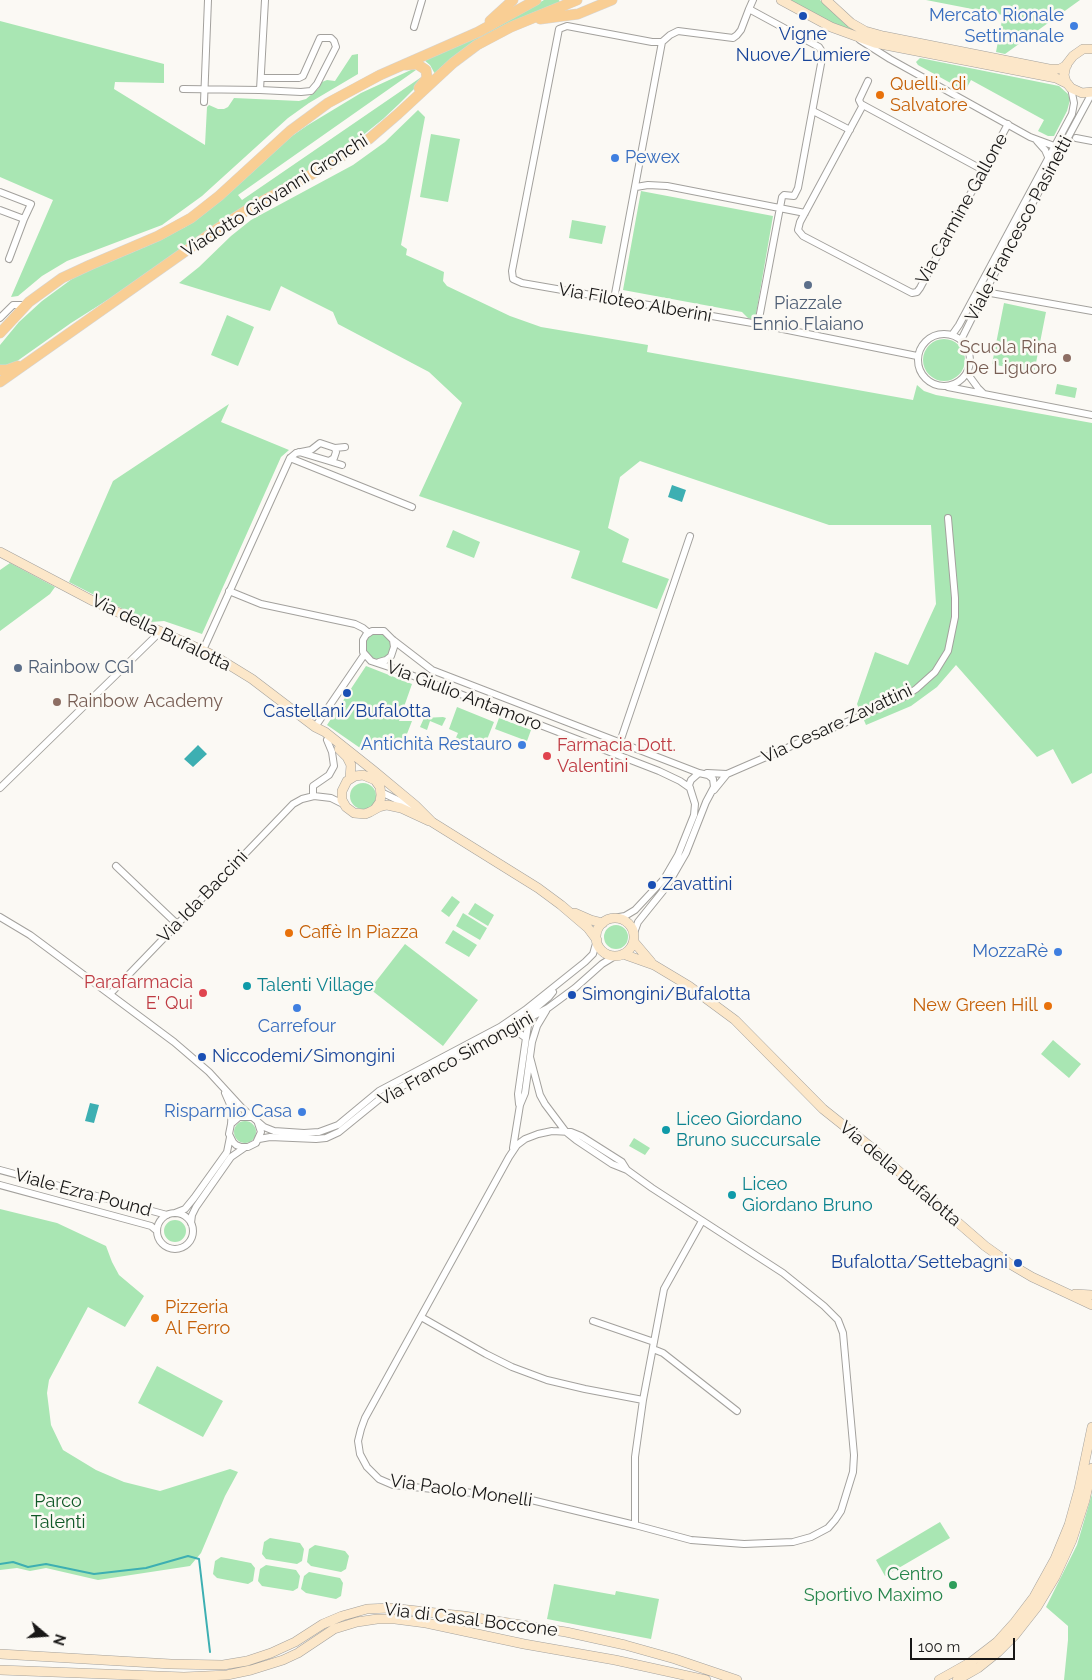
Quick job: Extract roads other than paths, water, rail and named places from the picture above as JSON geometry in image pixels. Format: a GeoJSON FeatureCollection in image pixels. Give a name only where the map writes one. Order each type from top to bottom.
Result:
{"type":"FeatureCollection","features":[{"type":"Feature","properties":{"kind":"main road"},"geometry":{"type":"LineString","coordinates":[[478,32],[513,0]]}},
{"type":"Feature","properties":{"kind":"main road","name":"Viadotto Giovanni Gronchi"},"geometry":{"type":"LineString","coordinates":[[1,328],[39,294],[67,275],[158,236],[191,218],[219,196],[303,120],[337,98],[380,75],[478,32],[536,0]]}},
{"type":"Feature","properties":{"kind":"main road","name":"Viadotto Giovanni Gronchi"},"geometry":{"type":"LineString","coordinates":[[0,382],[216,229],[369,139],[470,50],[489,38],[527,20],[577,0]]}},
{"type":"Feature","properties":{"kind":"main road"},"geometry":{"type":"LineString","coordinates":[[527,20],[578,14],[612,0]]}},
{"type":"Feature","properties":{"kind":"main road"},"geometry":{"type":"LineString","coordinates":[[380,75],[409,64],[419,65],[427,71],[426,80],[398,114]]}},
{"type":"Feature","properties":{"kind":"main road"},"geometry":{"type":"LineString","coordinates":[[0,370],[17,366],[46,350]]}},
{"type":"Feature","properties":{"kind":"street"},"geometry":{"type":"LineString","coordinates":[[204,102],[208,0]]}},
{"type":"Feature","properties":{"kind":"street"},"geometry":{"type":"LineString","coordinates":[[260,90],[265,0]]}},
{"type":"Feature","properties":{"kind":"street"},"geometry":{"type":"LineString","coordinates":[[414,27],[422,0]]}},
{"type":"Feature","properties":{"kind":"street"},"geometry":{"type":"LineString","coordinates":[[614,299],[662,42],[676,32],[733,38],[741,30],[753,0]]}},
{"type":"Feature","properties":{"kind":"street"},"geometry":{"type":"LineString","coordinates":[[782,0],[831,27],[852,35],[893,47],[1059,79],[1082,93],[1092,92]]}},
{"type":"Feature","properties":{"kind":"street"},"geometry":{"type":"LineString","coordinates":[[826,0],[851,23],[866,31],[1049,69],[1060,68],[1066,65],[1078,52],[1087,48],[1092,49]]}},
{"type":"Feature","properties":{"kind":"street"},"geometry":{"type":"LineString","coordinates":[[749,9],[819,47],[822,51],[813,111],[797,191],[793,196],[783,196],[758,324],[917,356]]}},
{"type":"Feature","properties":{"kind":"street","name":"Via Filoteo Alberini"},"geometry":{"type":"LineString","coordinates":[[662,42],[652,42],[567,26],[561,28],[557,34],[512,271],[513,278],[520,283],[758,324]]}},
{"type":"Feature","properties":{"kind":"street"},"geometry":{"type":"LineString","coordinates":[[852,35],[890,59],[1036,140],[1058,148]]}},
{"type":"Feature","properties":{"kind":"street"},"geometry":{"type":"LineString","coordinates":[[184,89],[311,91],[317,84],[335,51],[336,44],[334,40],[328,37],[320,38],[306,72],[301,78],[261,78]]}},
{"type":"Feature","properties":{"kind":"street"},"geometry":{"type":"LineString","coordinates":[[1066,65],[1064,76],[1070,86]]}},
{"type":"Feature","properties":{"kind":"street"},"geometry":{"type":"LineString","coordinates":[[868,80],[859,100],[863,105],[984,170]]}},
{"type":"Feature","properties":{"kind":"street","name":"Viale Francesco Pasinetti"},"geometry":{"type":"LineString","coordinates":[[952,335],[959,326],[1048,159],[1058,148],[1074,109],[1074,99],[1070,86]]}},
{"type":"Feature","properties":{"kind":"street","name":"Viale Francesco Pasinetti"},"geometry":{"type":"LineString","coordinates":[[961,340],[1058,148],[1092,92]]}},
{"type":"Feature","properties":{"kind":"street"},"geometry":{"type":"LineString","coordinates":[[636,186],[667,186],[805,213],[863,105]]}},
{"type":"Feature","properties":{"kind":"street"},"geometry":{"type":"LineString","coordinates":[[813,111],[850,130]]}},
{"type":"Feature","properties":{"kind":"street","name":"Via Carmine Gallone"},"geometry":{"type":"LineString","coordinates":[[805,213],[798,230],[803,236],[908,292],[915,293],[920,288],[1008,124]]}},
{"type":"Feature","properties":{"kind":"street"},"geometry":{"type":"LineString","coordinates":[[1076,138],[1092,141]]}},
{"type":"Feature","properties":{"kind":"street"},"geometry":{"type":"LineString","coordinates":[[1036,140],[1045,150],[1048,159]]}},
{"type":"Feature","properties":{"kind":"street"},"geometry":{"type":"LineString","coordinates":[[0,192],[30,204],[9,259]]}},
{"type":"Feature","properties":{"kind":"street"},"geometry":{"type":"LineString","coordinates":[[0,210],[24,219]]}},
{"type":"Feature","properties":{"kind":"street"},"geometry":{"type":"LineString","coordinates":[[985,292],[1092,311]]}},
{"type":"Feature","properties":{"kind":"street"},"geometry":{"type":"LineString","coordinates":[[945,387],[961,380],[967,373],[970,358],[961,340],[945,333],[930,337],[917,356],[919,371],[930,383],[945,387],[985,395],[1092,415]]}},
{"type":"Feature","properties":{"kind":"street"},"geometry":{"type":"LineString","coordinates":[[967,373],[985,395]]}},
{"type":"Feature","properties":{"kind":"street"},"geometry":{"type":"LineString","coordinates":[[203,650],[290,458],[299,452],[311,450],[320,443],[335,448],[345,447]]}},
{"type":"Feature","properties":{"kind":"street"},"geometry":{"type":"LineString","coordinates":[[329,461],[335,457],[335,448]]}},
{"type":"Feature","properties":{"kind":"street"},"geometry":{"type":"LineString","coordinates":[[299,452],[342,464]]}},
{"type":"Feature","properties":{"kind":"street"},"geometry":{"type":"LineString","coordinates":[[290,458],[412,506]]}},
{"type":"Feature","properties":{"kind":"street","name":"Via Cesare Zavattini"},"geometry":{"type":"LineString","coordinates":[[702,773],[727,774],[902,698],[921,686],[948,652],[955,617],[948,518]]}},
{"type":"Feature","properties":{"kind":"street"},"geometry":{"type":"LineString","coordinates":[[620,742],[690,536]]}},
{"type":"Feature","properties":{"kind":"street","name":"Via della Bufalotta"},"geometry":{"type":"LineString","coordinates":[[0,552],[73,591],[203,650],[227,663],[259,684],[315,727],[350,763],[352,768],[350,778]]}},
{"type":"Feature","properties":{"kind":"street"},"geometry":{"type":"LineString","coordinates":[[229,591],[261,604],[356,624],[369,633]]}},
{"type":"Feature","properties":{"kind":"street","name":"Via Giulio Antamoro"},"geometry":{"type":"LineString","coordinates":[[690,790],[680,781],[659,771],[369,660],[364,655],[362,643],[364,638],[375,630],[382,630],[435,671],[702,773]]}},
{"type":"Feature","properties":{"kind":"street"},"geometry":{"type":"LineString","coordinates":[[0,788],[160,632]]}},
{"type":"Feature","properties":{"kind":"street","name":"Via Giulio Antamoro"},"geometry":{"type":"LineString","coordinates":[[376,662],[383,662],[391,656],[394,647],[393,640]]}},
{"type":"Feature","properties":{"kind":"street"},"geometry":{"type":"LineString","coordinates":[[315,727],[364,655]]}},
{"type":"Feature","properties":{"kind":"street","name":"Via della Bufalotta"},"geometry":{"type":"LineString","coordinates":[[315,727],[325,732],[432,822]]}},
{"type":"Feature","properties":{"kind":"street"},"geometry":{"type":"LineString","coordinates":[[327,740],[332,752],[334,766],[330,773],[313,786],[313,796],[331,798],[344,804]]}},
{"type":"Feature","properties":{"kind":"street","name":"Via della Bufalotta"},"geometry":{"type":"LineString","coordinates":[[352,754],[370,777],[377,782],[381,792],[422,812]]}},
{"type":"Feature","properties":{"kind":"street"},"geometry":{"type":"LineString","coordinates":[[613,918],[626,922],[631,926],[634,938],[630,949],[619,955],[603,952],[597,940],[598,931],[603,923],[613,918],[628,915],[638,908],[656,889],[674,863],[694,814],[695,804],[690,790],[690,780],[702,773],[712,779],[714,784],[712,792],[705,797],[698,797],[690,790]]}},
{"type":"Feature","properties":{"kind":"street","name":"Via Cesare Zavattini"},"geometry":{"type":"LineString","coordinates":[[634,938],[638,922],[667,886],[681,864],[712,792],[727,774]]}},
{"type":"Feature","properties":{"kind":"street"},"geometry":{"type":"LineString","coordinates":[[344,804],[342,791],[350,778],[358,775],[370,777]]}},
{"type":"Feature","properties":{"kind":"street"},"geometry":{"type":"LineString","coordinates":[[375,809],[381,800],[381,792]]}},
{"type":"Feature","properties":{"kind":"street","name":"Via Ida Baccini"},"geometry":{"type":"LineString","coordinates":[[111,993],[296,802],[313,796]]}},
{"type":"Feature","properties":{"kind":"street","name":"Via della Bufalotta"},"geometry":{"type":"LineString","coordinates":[[344,804],[350,811],[358,814],[365,814],[383,805],[394,806],[432,822],[538,888],[588,928],[597,940]]}},
{"type":"Feature","properties":{"kind":"street"},"geometry":{"type":"LineString","coordinates":[[116,866],[177,924]]}},
{"type":"Feature","properties":{"kind":"street","name":"Via della Bufalotta"},"geometry":{"type":"LineString","coordinates":[[561,905],[588,919],[603,923]]}},
{"type":"Feature","properties":{"kind":"street"},"geometry":{"type":"LineString","coordinates":[[0,917],[30,935],[111,993],[174,1042],[209,1072],[220,1083],[254,1119],[261,1129],[259,1139],[253,1146],[244,1148],[233,1155],[196,1207],[192,1215],[191,1223],[193,1230],[191,1239],[182,1248],[165,1246],[157,1231],[160,1220],[170,1214],[184,1210],[227,1152],[232,1114],[220,1083]]}},
{"type":"Feature","properties":{"kind":"street","name":"Via della Bufalotta"},"geometry":{"type":"LineString","coordinates":[[634,938],[654,965]]}},
{"type":"Feature","properties":{"kind":"street","name":"Via Franco Simongini"},"geometry":{"type":"LineString","coordinates":[[254,1119],[271,1130],[319,1132],[335,1127],[379,1091],[500,1027],[566,978],[593,954],[597,940]]}},
{"type":"Feature","properties":{"kind":"street","name":"Via della Bufalotta"},"geometry":{"type":"LineString","coordinates":[[619,955],[654,965],[689,986],[735,1020],[818,1105],[872,1148],[984,1246],[1026,1274],[1088,1303]]}},
{"type":"Feature","properties":{"kind":"street","name":"Via Franco Simongini"},"geometry":{"type":"LineString","coordinates":[[259,1139],[270,1137],[310,1140],[331,1136],[344,1129],[382,1097],[548,1008],[598,968],[619,955]]}},
{"type":"Feature","properties":{"kind":"street"},"geometry":{"type":"LineString","coordinates":[[566,978],[575,988]]}},
{"type":"Feature","properties":{"kind":"street"},"geometry":{"type":"LineString","coordinates":[[520,1106],[518,1094],[528,1020],[531,1011],[549,997],[558,984]]}},
{"type":"Feature","properties":{"kind":"street"},"geometry":{"type":"LineString","coordinates":[[513,1149],[520,1106],[525,1093],[535,1031],[548,1008]]}},
{"type":"Feature","properties":{"kind":"street"},"geometry":{"type":"LineString","coordinates":[[511,1029],[516,1030],[526,1038]]}},
{"type":"Feature","properties":{"kind":"street"},"geometry":{"type":"LineString","coordinates":[[530,1057],[540,1095],[566,1132]]}},
{"type":"Feature","properties":{"kind":"street"},"geometry":{"type":"LineString","coordinates":[[231,1124],[239,1117],[247,1116],[254,1119]]}},
{"type":"Feature","properties":{"kind":"street","name":"Via Paolo Monelli"},"geometry":{"type":"LineString","coordinates":[[552,1131],[566,1132],[612,1164],[627,1170],[783,1273],[824,1306],[838,1320],[843,1333],[854,1445],[852,1472],[841,1511],[828,1528],[806,1540],[787,1543],[744,1544],[691,1540],[523,1498],[393,1485],[384,1482],[367,1467],[360,1454],[358,1441],[371,1406],[513,1149],[520,1142],[538,1134],[552,1131]]}},
{"type":"Feature","properties":{"kind":"street"},"geometry":{"type":"LineString","coordinates":[[230,1138],[236,1145],[244,1148]]}},
{"type":"Feature","properties":{"kind":"street","name":"Viale Ezra Pound"},"geometry":{"type":"LineString","coordinates":[[0,1170],[93,1196],[170,1214]]}},
{"type":"Feature","properties":{"kind":"street","name":"Viale Ezra Pound"},"geometry":{"type":"LineString","coordinates":[[0,1185],[146,1224],[157,1231]]}},
{"type":"Feature","properties":{"kind":"street"},"geometry":{"type":"LineString","coordinates":[[88,1209],[93,1196]]}},
{"type":"Feature","properties":{"kind":"street"},"geometry":{"type":"LineString","coordinates":[[170,1214],[183,1215],[191,1223]]}},
{"type":"Feature","properties":{"kind":"street"},"geometry":{"type":"LineString","coordinates":[[635,1525],[635,1457],[643,1400],[667,1282],[702,1221]]}},
{"type":"Feature","properties":{"kind":"street"},"geometry":{"type":"LineString","coordinates":[[1068,1294],[1092,1296]]}},
{"type":"Feature","properties":{"kind":"street"},"geometry":{"type":"LineString","coordinates":[[1088,1303],[1092,1309]]}},
{"type":"Feature","properties":{"kind":"street"},"geometry":{"type":"LineString","coordinates":[[421,1317],[512,1367],[547,1380],[643,1400]]}},
{"type":"Feature","properties":{"kind":"street"},"geometry":{"type":"LineString","coordinates":[[593,1321],[654,1342]]}},
{"type":"Feature","properties":{"kind":"street"},"geometry":{"type":"LineString","coordinates":[[653,1349],[663,1353],[737,1411]]}},
{"type":"Feature","properties":{"kind":"street"},"geometry":{"type":"LineString","coordinates":[[939,1680],[971,1662],[997,1642],[1016,1622],[1034,1597],[1055,1559],[1069,1525],[1079,1489],[1092,1426]]}},
{"type":"Feature","properties":{"kind":"street"},"geometry":{"type":"LineString","coordinates":[[957,1680],[982,1665],[998,1652],[1021,1629],[1041,1600],[1058,1572],[1072,1540],[1081,1515],[1092,1468]]}},
{"type":"Feature","properties":{"kind":"street","name":"Via di Casal Boccone"},"geometry":{"type":"LineString","coordinates":[[0,1654],[171,1664],[222,1665],[247,1661],[270,1653],[295,1642],[323,1624],[342,1616],[368,1609],[390,1608],[464,1616],[566,1632],[626,1645],[738,1680]]}},
{"type":"Feature","properties":{"kind":"street","name":"Via di Casal Boccone"},"geometry":{"type":"LineString","coordinates":[[0,1670],[184,1676],[227,1675],[283,1660],[305,1649],[334,1629],[357,1622],[395,1619],[426,1623],[524,1644],[615,1660],[706,1680]]}},
{"type":"Feature","properties":{"kind":"water"},"geometry":{"type":"Polygon","coordinates":[[[672,485],[686,490],[682,502],[668,497],[672,485]]]}},
{"type":"Feature","properties":{"kind":"water"},"geometry":{"type":"Polygon","coordinates":[[[198,745],[207,754],[193,767],[184,759],[198,745]]]}},
{"type":"Feature","properties":{"kind":"water"},"geometry":{"type":"Polygon","coordinates":[[[90,1103],[99,1105],[94,1123],[85,1121],[90,1103]]]}},
{"type":"Feature","properties":{"kind":"waterway"},"geometry":{"type":"LineString","coordinates":[[0,1564],[13,1562],[28,1567],[46,1564],[94,1574],[146,1568],[188,1556],[199,1559],[210,1652]]}},
{"type":"Feature","properties":{"kind":"place","name":"Vigne Nuove/Lumiere"},"geometry":{"type":"Point","coordinates":[803,16]}},
{"type":"Feature","properties":{"kind":"place","name":"Mercato Rionale Settimanale"},"geometry":{"type":"Point","coordinates":[1074,26]}},
{"type":"Feature","properties":{"kind":"place","name":"Quelli… di Salvatore"},"geometry":{"type":"Point","coordinates":[880,95]}},
{"type":"Feature","properties":{"kind":"place","name":"Pewex"},"geometry":{"type":"Point","coordinates":[615,158]}},
{"type":"Feature","properties":{"kind":"place","name":"Piazzale Ennio Flaiano"},"geometry":{"type":"Point","coordinates":[808,285]}},
{"type":"Feature","properties":{"kind":"place","name":"Scuola Rina De Liguoro"},"geometry":{"type":"Point","coordinates":[1067,358]}},
{"type":"Feature","properties":{"kind":"place","name":"Rainbow CGI"},"geometry":{"type":"Point","coordinates":[18,668]}},
{"type":"Feature","properties":{"kind":"place","name":"Castellani/Bufalotta"},"geometry":{"type":"Point","coordinates":[347,693]}},
{"type":"Feature","properties":{"kind":"place","name":"Rainbow Academy"},"geometry":{"type":"Point","coordinates":[57,702]}},
{"type":"Feature","properties":{"kind":"place","name":"Antichità Restauro"},"geometry":{"type":"Point","coordinates":[522,745]}},
{"type":"Feature","properties":{"kind":"place","name":"Farmacia Dott. Valentini"},"geometry":{"type":"Point","coordinates":[547,756]}},
{"type":"Feature","properties":{"kind":"place","name":"Zavattini"},"geometry":{"type":"Point","coordinates":[652,885]}},
{"type":"Feature","properties":{"kind":"place","name":"Caffè In Piazza"},"geometry":{"type":"Point","coordinates":[289,933]}},
{"type":"Feature","properties":{"kind":"place","name":"MozzaRè"},"geometry":{"type":"Point","coordinates":[1058,952]}},
{"type":"Feature","properties":{"kind":"place","name":"Talenti Village"},"geometry":{"type":"Point","coordinates":[247,986]}},
{"type":"Feature","properties":{"kind":"place","name":"Parafarmacia E' Qui"},"geometry":{"type":"Point","coordinates":[203,993]}},
{"type":"Feature","properties":{"kind":"place","name":"Simongini/Bufalotta"},"geometry":{"type":"Point","coordinates":[572,995]}},
{"type":"Feature","properties":{"kind":"place","name":"New Green Hill"},"geometry":{"type":"Point","coordinates":[1048,1006]}},
{"type":"Feature","properties":{"kind":"place","name":"Carrefour"},"geometry":{"type":"Point","coordinates":[297,1008]}},
{"type":"Feature","properties":{"kind":"place","name":"Niccodemi/Simongini"},"geometry":{"type":"Point","coordinates":[202,1057]}},
{"type":"Feature","properties":{"kind":"place","name":"Risparmio Casa"},"geometry":{"type":"Point","coordinates":[302,1112]}},
{"type":"Feature","properties":{"kind":"place","name":"Liceo Giordano Bruno succursale"},"geometry":{"type":"Point","coordinates":[666,1130]}},
{"type":"Feature","properties":{"kind":"place","name":"Liceo Giordano Bruno"},"geometry":{"type":"Point","coordinates":[732,1195]}},
{"type":"Feature","properties":{"kind":"place","name":"Bufalotta/Settebagni"},"geometry":{"type":"Point","coordinates":[1018,1263]}},
{"type":"Feature","properties":{"kind":"place","name":"Pizzeria Al Ferro"},"geometry":{"type":"Point","coordinates":[155,1318]}},
{"type":"Feature","properties":{"kind":"place","name":"Centro Sportivo Maximo"},"geometry":{"type":"Point","coordinates":[953,1585]}},
{"type":"Feature","properties":{"kind":"park label","name":"Parco Talenti"},"geometry":{"type":"Point","coordinates":[58,1512]}}]}
